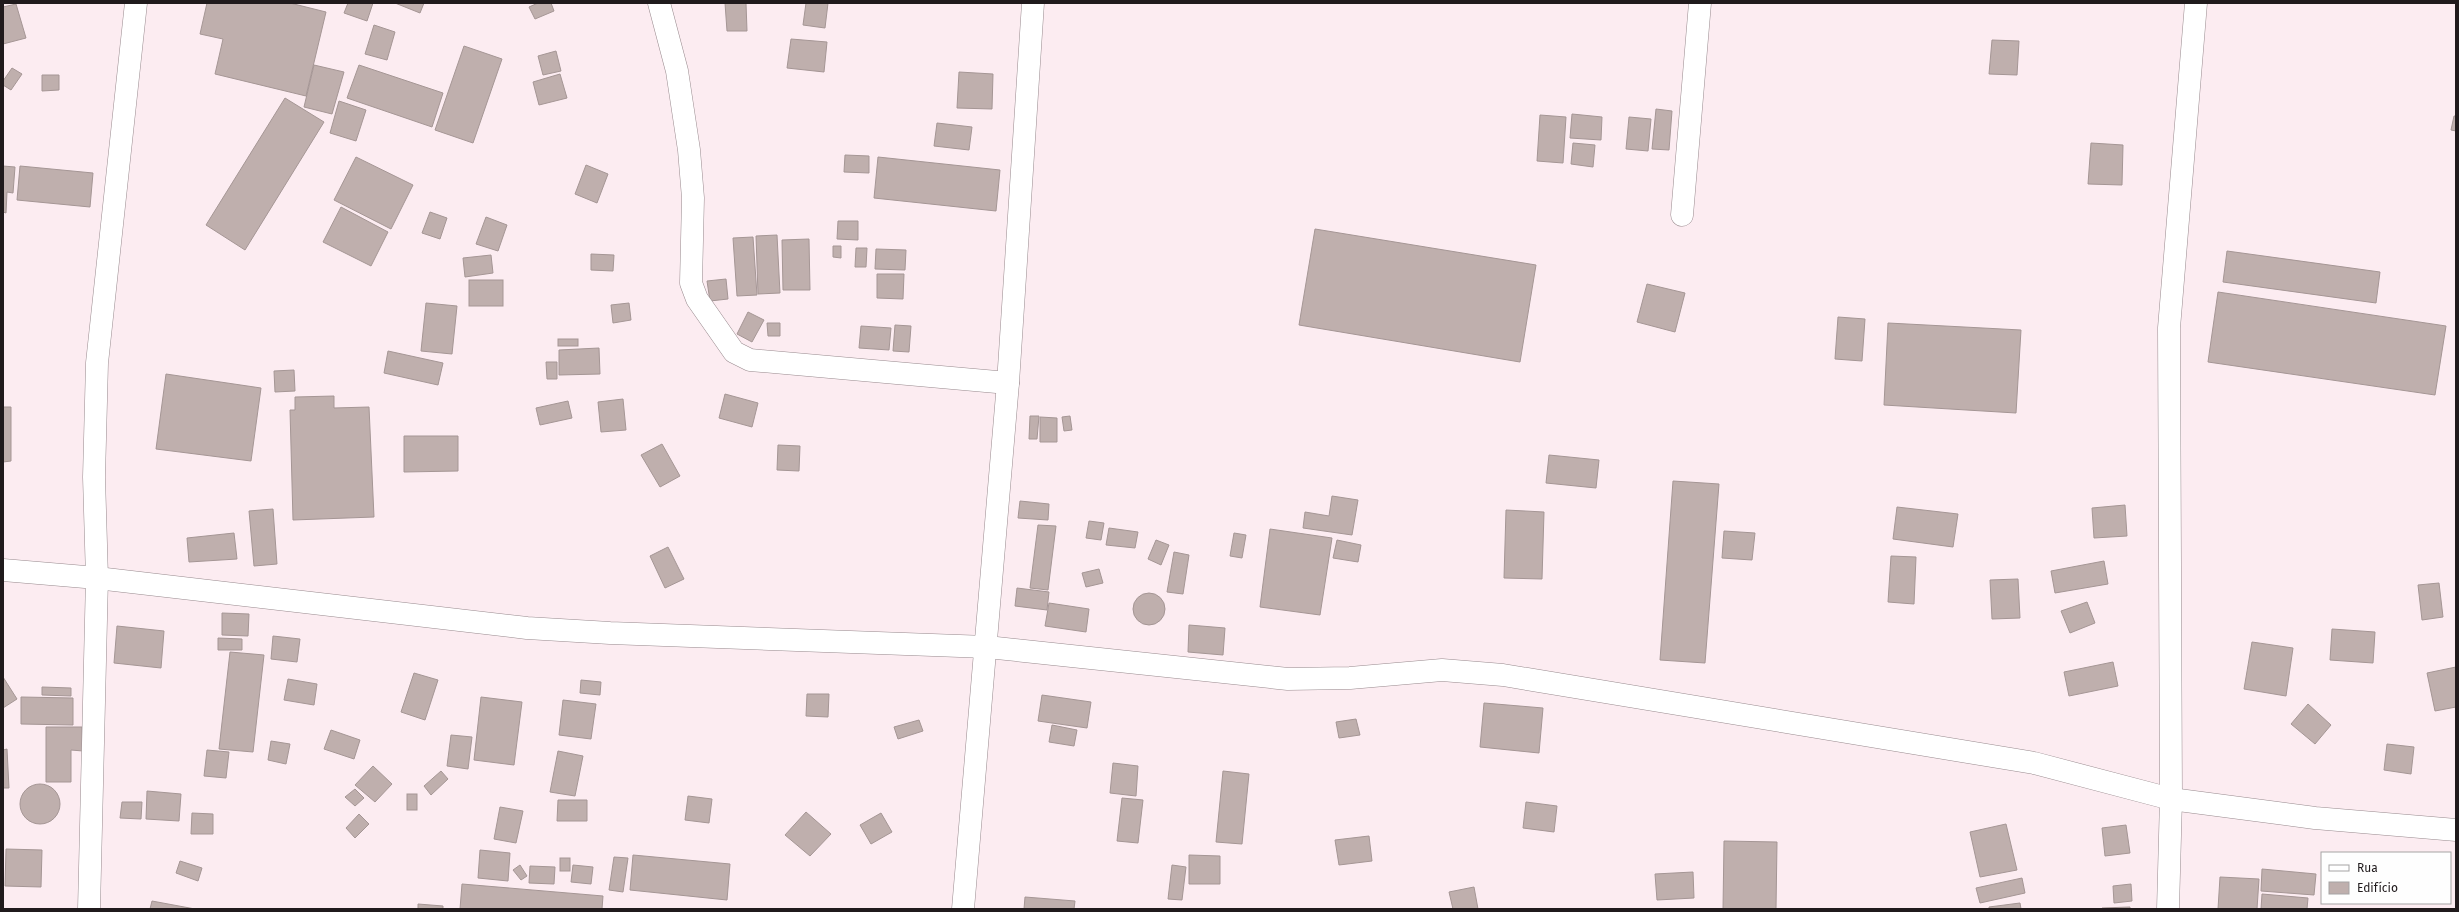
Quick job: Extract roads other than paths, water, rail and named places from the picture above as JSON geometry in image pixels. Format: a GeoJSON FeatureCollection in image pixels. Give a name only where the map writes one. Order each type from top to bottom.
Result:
{"type":"FeatureCollection","features":[{"type":"Feature","properties":{"kind":"street"},"geometry":{"type":"LineString","coordinates":[[89,909],[97,578],[94,477],[97,363],[136,3]]}},
{"type":"Feature","properties":{"kind":"street"},"geometry":{"type":"LineString","coordinates":[[659,3],[677,71],[689,150],[693,198],[691,283],[697,299],[734,352],[750,360],[1008,383]]}},
{"type":"Feature","properties":{"kind":"street"},"geometry":{"type":"LineString","coordinates":[[964,909],[1008,383],[1033,3]]}},
{"type":"Feature","properties":{"kind":"street"},"geometry":{"type":"LineString","coordinates":[[1682,215],[1700,3]]}},
{"type":"Feature","properties":{"kind":"street"},"geometry":{"type":"LineString","coordinates":[[2168,909],[2171,799],[2169,328],[2196,3]]}},
{"type":"Feature","properties":{"kind":"street"},"geometry":{"type":"LineString","coordinates":[[3,570],[97,578],[527,628],[610,633],[987,647],[1288,679],[1350,678],[1442,670],[1503,675],[2034,762],[2171,799],[2315,818],[2456,830]]}}]}
